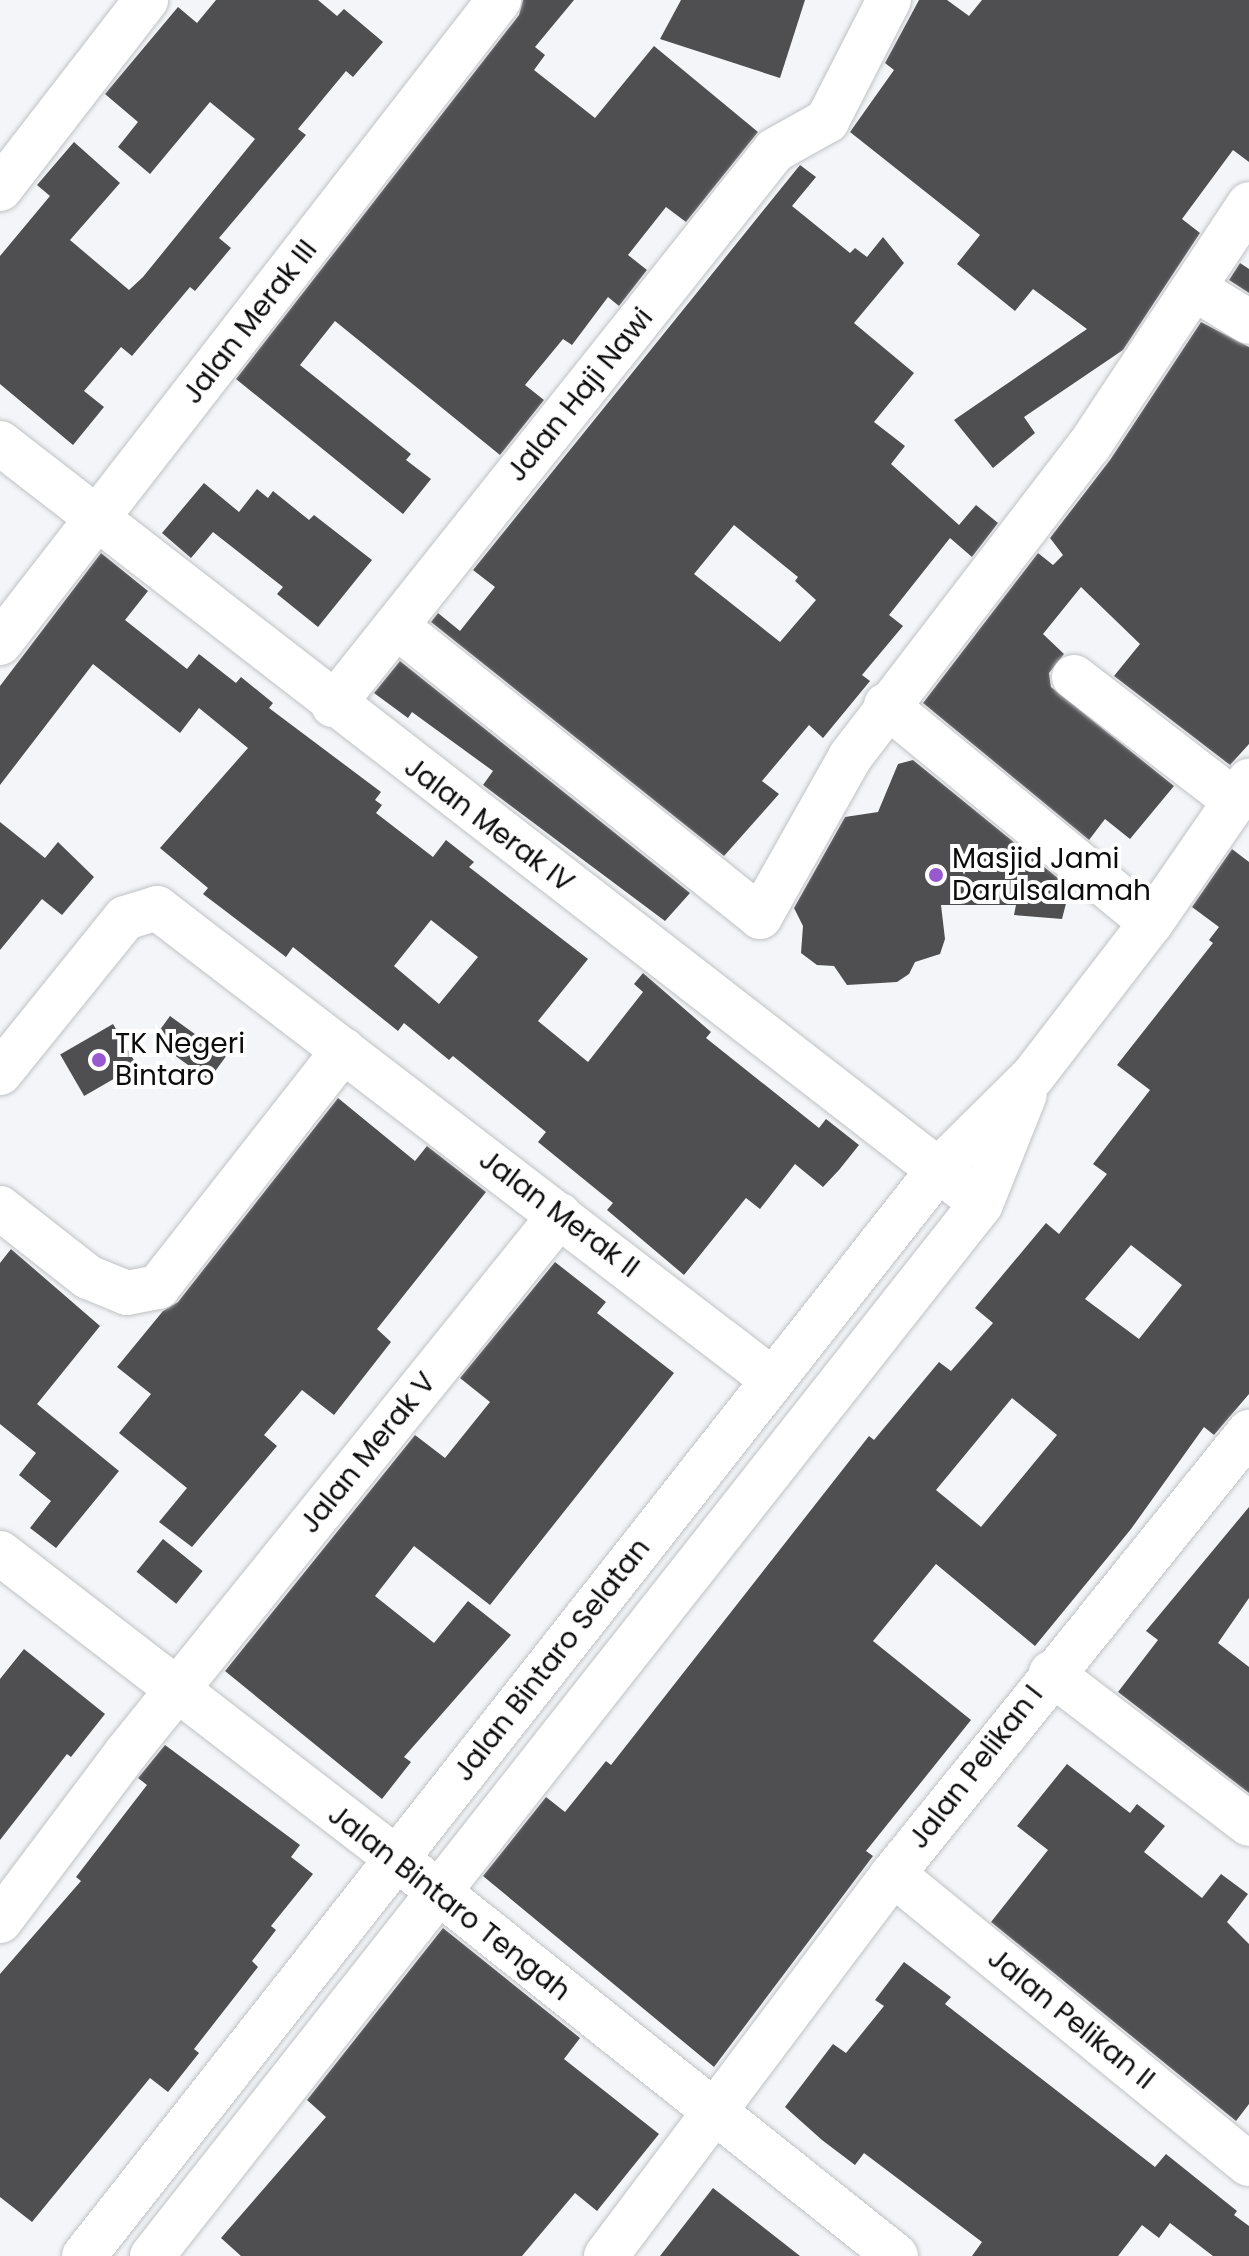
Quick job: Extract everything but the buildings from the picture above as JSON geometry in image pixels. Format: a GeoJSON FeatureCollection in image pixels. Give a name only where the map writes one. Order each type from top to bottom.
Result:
{"type":"FeatureCollection","features":[{"type":"Feature","properties":{"kind":"street"},"geometry":{"type":"LineString","coordinates":[[0,189],[146,0]]}},
{"type":"Feature","properties":{"kind":"street","name":"Jalan Merak III"},"geometry":{"type":"LineString","coordinates":[[0,643],[499,0]]}},
{"type":"Feature","properties":{"kind":"street","name":"Jalan Haji Nawi"},"geometry":{"type":"LineString","coordinates":[[333,705],[775,150],[827,121],[840,100],[862,45],[889,0]]}},
{"type":"Feature","properties":{"kind":"street"},"geometry":{"type":"LineString","coordinates":[[396,626],[760,917],[812,819],[886,705],[1089,446],[1249,204]]}},
{"type":"Feature","properties":{"kind":"street"},"geometry":{"type":"LineString","coordinates":[[1195,289],[1249,322]]}},
{"type":"Feature","properties":{"kind":"street","name":"Jalan Merak IV"},"geometry":{"type":"LineString","coordinates":[[0,443],[333,705],[981,1204]]}},
{"type":"Feature","properties":{"kind":"street"},"geometry":{"type":"LineString","coordinates":[[1074,677],[1238,813]]}},
{"type":"Feature","properties":{"kind":"street"},"geometry":{"type":"LineString","coordinates":[[886,705],[1151,923]]}},
{"type":"Feature","properties":{"kind":"street","name":"Jalan Bintaro Selatan"},"geometry":{"type":"LineString","coordinates":[[84,2256],[939,1169],[1033,1076],[1238,813]]}},
{"type":"Feature","properties":{"kind":"street","name":"Jalan Merak II"},"geometry":{"type":"LineString","coordinates":[[0,1073],[125,918],[157,908],[773,1380]]}},
{"type":"Feature","properties":{"kind":"street"},"geometry":{"type":"LineString","coordinates":[[0,1208],[88,1277],[127,1293],[158,1287],[344,1050]]}},
{"type":"Feature","properties":{"kind":"street","name":"Jalan Bintaro Selatan"},"geometry":{"type":"LineString","coordinates":[[152,2256],[981,1204],[1033,1076]]}},
{"type":"Feature","properties":{"kind":"street","name":"Jalan Merak V"},"geometry":{"type":"LineString","coordinates":[[0,1921],[176,1691],[560,1215]]}},
{"type":"Feature","properties":{"kind":"street","name":"Jalan Pelikan I"},"geometry":{"type":"LineString","coordinates":[[606,2256],[712,2110],[893,1874],[1051,1673],[1249,1432]]}},
{"type":"Feature","properties":{"kind":"street","name":"Jalan Bintaro Tengah"},"geometry":{"type":"LineString","coordinates":[[0,1553],[396,1858],[896,2256]]}},
{"type":"Feature","properties":{"kind":"street"},"geometry":{"type":"LineString","coordinates":[[1051,1673],[1249,1824]]}},
{"type":"Feature","properties":{"kind":"street","name":"Jalan Pelikan II"},"geometry":{"type":"LineString","coordinates":[[893,1874],[1249,2164]]}},
{"type":"Feature","properties":{"kind":"place","name":"Masjid Jami Darulsalamah"},"geometry":{"type":"Point","coordinates":[936,875]}},
{"type":"Feature","properties":{"kind":"place","name":"TK Negeri Bintaro"},"geometry":{"type":"Point","coordinates":[99,1060]}}]}
